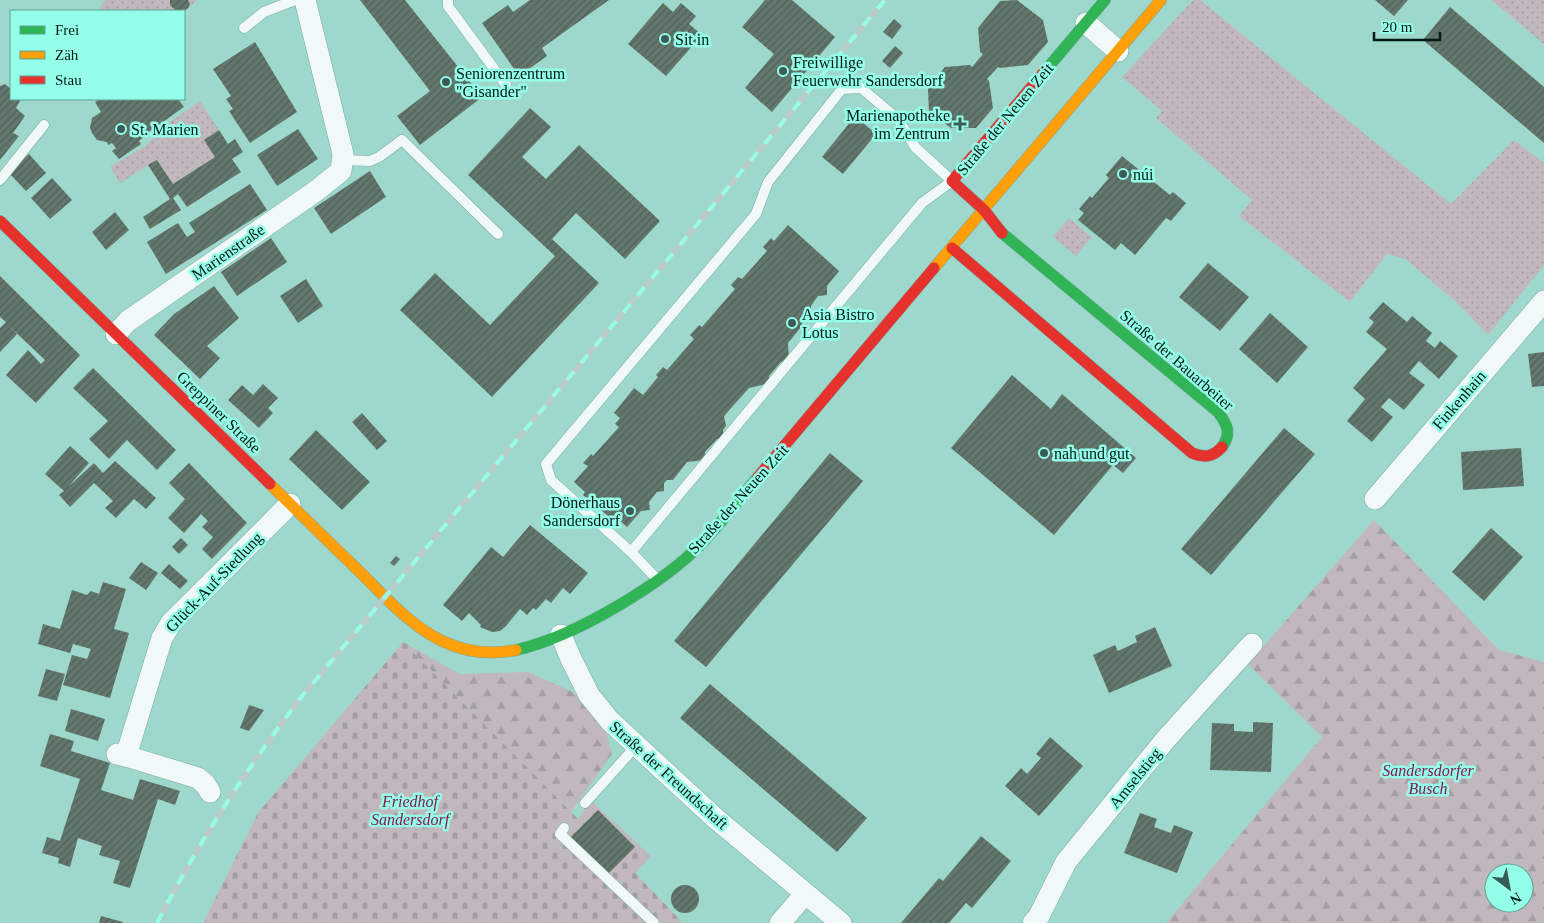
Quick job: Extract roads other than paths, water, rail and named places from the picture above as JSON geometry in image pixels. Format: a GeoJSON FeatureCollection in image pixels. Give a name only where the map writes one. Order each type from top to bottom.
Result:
{"type":"FeatureCollection","features":[{"type":"Feature","properties":{"kind":"street"},"geometry":{"type":"LineString","coordinates":[[305,0],[343,154],[342,166]]}},
{"type":"Feature","properties":{"kind":"street","name":"Straße der Neuen Zeit"},"geometry":{"type":"LineString","coordinates":[[984,210],[952,181],[1106,0]]}},
{"type":"Feature","properties":{"kind":"street","name":"Straße der Neuen Zeit"},"geometry":{"type":"LineString","coordinates":[[417,625],[448,644],[466,649],[484,652],[505,652],[522,649],[560,635],[598,617],[634,597],[682,562],[714,530],[1161,0]]}},
{"type":"Feature","properties":{"kind":"street"},"geometry":{"type":"LineString","coordinates":[[1086,23],[1118,51]]}},
{"type":"Feature","properties":{"kind":"street","name":"Marienstraße"},"geometry":{"type":"LineString","coordinates":[[116,334],[128,321],[316,191],[342,166]]}},
{"type":"Feature","properties":{"kind":"street","name":"Straße der Bauarbeiter"},"geometry":{"type":"LineString","coordinates":[[952,248],[1192,452],[1202,458],[1211,456],[1227,441],[1229,432],[1225,421],[1218,412],[1002,233],[984,210]]}},
{"type":"Feature","properties":{"kind":"street","name":"Greppiner Straße"},"geometry":{"type":"LineString","coordinates":[[0,221],[385,597],[417,625]]}},
{"type":"Feature","properties":{"kind":"street","name":"Finkenhain"},"geometry":{"type":"LineString","coordinates":[[1374,499],[1544,301]]}},
{"type":"Feature","properties":{"kind":"street","name":"Glück-Auf-Siedlung"},"geometry":{"type":"LineString","coordinates":[[210,792],[198,778],[121,755],[162,638],[171,623],[290,504]]}},
{"type":"Feature","properties":{"kind":"street","name":"Straße der Freundschaft"},"geometry":{"type":"LineString","coordinates":[[560,635],[589,695],[610,722],[715,818],[841,923]]}},
{"type":"Feature","properties":{"kind":"street","name":"Amselstieg"},"geometry":{"type":"LineString","coordinates":[[1033,923],[1039,916],[1066,862],[1166,739],[1252,644]]}},
{"type":"Feature","properties":{"kind":"street"},"geometry":{"type":"LineString","coordinates":[[780,923],[806,894]]}},
{"type":"Feature","properties":{"kind":"lane"},"geometry":{"type":"LineString","coordinates":[[244,28],[264,12],[295,0]]}},
{"type":"Feature","properties":{"kind":"lane"},"geometry":{"type":"LineString","coordinates":[[448,0],[448,6],[506,85]]}},
{"type":"Feature","properties":{"kind":"lane"},"geometry":{"type":"LineString","coordinates":[[631,552],[922,203],[952,181],[915,147],[898,119],[861,88],[842,89],[768,182],[756,214],[546,464],[551,480],[631,552],[659,580]]}},
{"type":"Feature","properties":{"kind":"lane"},"geometry":{"type":"LineString","coordinates":[[0,180],[44,126]]}},
{"type":"Feature","properties":{"kind":"lane"},"geometry":{"type":"LineString","coordinates":[[342,166],[370,161],[379,157],[402,140],[498,234]]}},
{"type":"Feature","properties":{"kind":"lane"},"geometry":{"type":"LineString","coordinates":[[585,803],[636,746]]}},
{"type":"Feature","properties":{"kind":"lane"},"geometry":{"type":"LineString","coordinates":[[564,828],[560,834],[654,923]]}},
{"type":"Feature","properties":{"kind":"railway"},"geometry":{"type":"LineString","coordinates":[[157,923],[207,834],[243,777],[303,695],[885,0]]}},
{"type":"Feature","properties":{"kind":"place","name":"Sit in"},"geometry":{"type":"Point","coordinates":[665,39]}},
{"type":"Feature","properties":{"kind":"place","name":"Freiwillige Feuerwehr Sandersdorf"},"geometry":{"type":"Point","coordinates":[783,71]}},
{"type":"Feature","properties":{"kind":"place","name":"Seniorenzentrum \"Gisander\""},"geometry":{"type":"Point","coordinates":[446,82]}},
{"type":"Feature","properties":{"kind":"place","name":"Marienapotheke im Zentrum"},"geometry":{"type":"Point","coordinates":[960,124]}},
{"type":"Feature","properties":{"kind":"place","name":"St. Marien"},"geometry":{"type":"Point","coordinates":[121,129]}},
{"type":"Feature","properties":{"kind":"place","name":"núi"},"geometry":{"type":"Point","coordinates":[1123,174]}},
{"type":"Feature","properties":{"kind":"place","name":"Asia Bistro Lotus"},"geometry":{"type":"Point","coordinates":[792,323]}},
{"type":"Feature","properties":{"kind":"place","name":"nah und gut"},"geometry":{"type":"Point","coordinates":[1044,453]}},
{"type":"Feature","properties":{"kind":"place","name":"Dönerhaus Sandersdorf"},"geometry":{"type":"Point","coordinates":[630,511]}},
{"type":"Feature","properties":{"kind":"park label","name":"Sandersdorfer Busch"},"geometry":{"type":"Point","coordinates":[1428,779]}},
{"type":"Feature","properties":{"kind":"park label","name":"Friedhof Sandersdorf"},"geometry":{"type":"Point","coordinates":[410,810]}}]}
